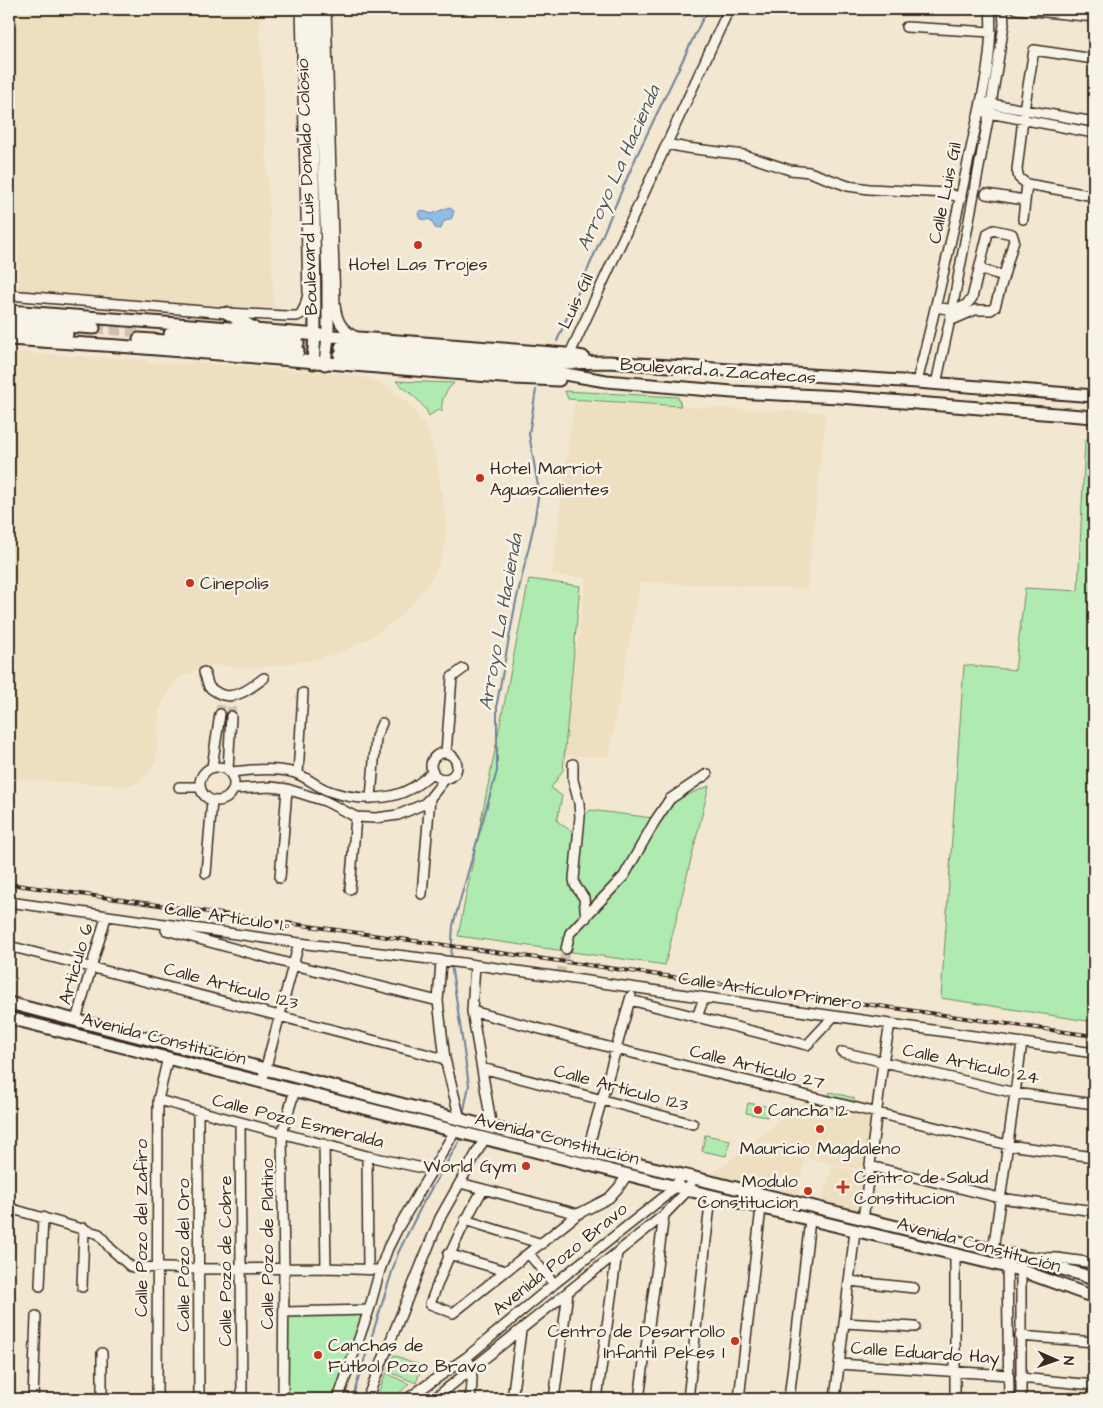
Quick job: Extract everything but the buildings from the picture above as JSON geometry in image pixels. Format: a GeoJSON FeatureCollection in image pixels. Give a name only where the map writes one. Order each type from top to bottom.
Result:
{"type":"FeatureCollection","features":[{"type":"Feature","properties":{"kind":"main road","name":"Boulevard Luis Donaldo Colosio"},"geometry":{"type":"LineString","coordinates":[[309,9],[314,213],[315,334],[313,363]]}},
{"type":"Feature","properties":{"kind":"main road"},"geometry":{"type":"LineString","coordinates":[[310,44],[318,9]]}},
{"type":"Feature","properties":{"kind":"main road","name":"Boulevard Luis Donaldo Colosio"},"geometry":{"type":"LineString","coordinates":[[318,9],[328,189],[328,336],[326,364]]}},
{"type":"Feature","properties":{"kind":"main road"},"geometry":{"type":"LineString","coordinates":[[303,104],[312,118]]}},
{"type":"Feature","properties":{"kind":"main road"},"geometry":{"type":"LineString","coordinates":[[307,233],[314,213]]}},
{"type":"Feature","properties":{"kind":"main road"},"geometry":{"type":"LineString","coordinates":[[328,283],[334,272]]}},
{"type":"Feature","properties":{"kind":"main road"},"geometry":{"type":"LineString","coordinates":[[9,311],[315,334],[567,359]]}},
{"type":"Feature","properties":{"kind":"main road"},"geometry":{"type":"LineString","coordinates":[[227,313],[258,330]]}},
{"type":"Feature","properties":{"kind":"main road"},"geometry":{"type":"LineString","coordinates":[[9,322],[94,332],[9,330]]}},
{"type":"Feature","properties":{"kind":"main road"},"geometry":{"type":"LineString","coordinates":[[140,335],[298,347]]}},
{"type":"Feature","properties":{"kind":"main road"},"geometry":{"type":"LineString","coordinates":[[9,339],[514,378],[606,381]]}},
{"type":"Feature","properties":{"kind":"main road","name":"Boulevard a Zacatecas"},"geometry":{"type":"LineString","coordinates":[[1094,396],[917,382],[567,359],[341,351],[498,366],[606,381],[732,392],[840,397],[1094,417]]}},
{"type":"Feature","properties":{"kind":"main road","name":"Avenida Constitución"},"geometry":{"type":"LineString","coordinates":[[9,1003],[266,1068],[487,1127],[1007,1254],[1083,1275],[1094,1280]]}},
{"type":"Feature","properties":{"kind":"main road","name":"Avenida Constitución"},"geometry":{"type":"LineString","coordinates":[[9,1018],[711,1196],[1020,1270],[1094,1297]]}},
{"type":"Feature","properties":{"kind":"street","name":"Boulevard Luis Donaldo Colosio"},"geometry":{"type":"LineString","coordinates":[[227,313],[297,316],[306,306],[308,294],[307,233],[301,9]]}},
{"type":"Feature","properties":{"kind":"street","name":"Boulevard Luis Donaldo Colosio"},"geometry":{"type":"LineString","coordinates":[[326,9],[328,189],[336,316],[343,329],[358,338]]}},
{"type":"Feature","properties":{"kind":"street","name":"Luis Gil"},"geometry":{"type":"LineString","coordinates":[[567,359],[729,9]]}},
{"type":"Feature","properties":{"kind":"street","name":"Calle Luis Gil"},"geometry":{"type":"LineString","coordinates":[[917,382],[961,198],[980,106],[991,32],[990,9]]}},
{"type":"Feature","properties":{"kind":"street","name":"Calle Luis Gil"},"geometry":{"type":"LineString","coordinates":[[936,384],[950,321],[991,104],[1004,25],[1003,9]]}},
{"type":"Feature","properties":{"kind":"street"},"geometry":{"type":"LineString","coordinates":[[1016,9],[1052,11],[1094,17]]}},
{"type":"Feature","properties":{"kind":"street"},"geometry":{"type":"LineString","coordinates":[[906,27],[991,32]]}},
{"type":"Feature","properties":{"kind":"street"},"geometry":{"type":"LineString","coordinates":[[1094,59],[1034,50],[1023,114],[1017,170],[1019,178],[1027,184],[1094,196]]}},
{"type":"Feature","properties":{"kind":"street"},"geometry":{"type":"LineString","coordinates":[[980,106],[991,104],[1094,133]]}},
{"type":"Feature","properties":{"kind":"street"},"geometry":{"type":"LineString","coordinates":[[980,106],[989,113],[1023,114],[1094,122]]}},
{"type":"Feature","properties":{"kind":"street"},"geometry":{"type":"LineString","coordinates":[[667,144],[744,155],[790,170],[810,172],[848,186],[878,190],[947,194],[961,198]]}},
{"type":"Feature","properties":{"kind":"street"},"geometry":{"type":"LineString","coordinates":[[1023,219],[1027,184]]}},
{"type":"Feature","properties":{"kind":"street"},"geometry":{"type":"LineString","coordinates":[[986,194],[1025,200]]}},
{"type":"Feature","properties":{"kind":"street"},"geometry":{"type":"LineString","coordinates":[[936,307],[952,310],[968,304],[972,298],[988,234],[994,230],[1012,234],[1014,240],[996,307],[990,310],[976,310],[950,321]]}},
{"type":"Feature","properties":{"kind":"street"},"geometry":{"type":"LineString","coordinates":[[979,269],[1004,276]]}},
{"type":"Feature","properties":{"kind":"street"},"geometry":{"type":"LineString","coordinates":[[9,295],[227,313]]}},
{"type":"Feature","properties":{"kind":"street"},"geometry":{"type":"LineString","coordinates":[[446,754],[452,677],[463,669]]}},
{"type":"Feature","properties":{"kind":"street"},"geometry":{"type":"LineString","coordinates":[[205,675],[209,687],[227,697],[240,693],[264,678]]}},
{"type":"Feature","properties":{"kind":"street"},"geometry":{"type":"LineString","coordinates":[[298,774],[303,693]]}},
{"type":"Feature","properties":{"kind":"street"},"geometry":{"type":"LineString","coordinates":[[212,766],[220,714]]}},
{"type":"Feature","properties":{"kind":"street"},"geometry":{"type":"LineString","coordinates":[[229,771],[231,716]]}},
{"type":"Feature","properties":{"kind":"street"},"geometry":{"type":"LineString","coordinates":[[371,798],[376,737],[382,723]]}},
{"type":"Feature","properties":{"kind":"street"},"geometry":{"type":"LineString","coordinates":[[234,789],[271,787],[287,789],[325,801],[356,817],[376,818],[398,815],[424,804],[444,779],[452,776],[457,769],[456,761],[453,757],[446,754],[435,758],[432,765],[436,776],[444,779]]}},
{"type":"Feature","properties":{"kind":"street"},"geometry":{"type":"LineString","coordinates":[[573,764],[573,780],[579,803],[580,817],[574,879],[575,886],[584,898],[586,918]]}},
{"type":"Feature","properties":{"kind":"street"},"geometry":{"type":"LineString","coordinates":[[212,766],[218,766],[229,771],[234,777],[234,789],[231,794],[223,800],[212,801],[206,798],[200,786],[202,774],[212,766]]}},
{"type":"Feature","properties":{"kind":"street"},"geometry":{"type":"LineString","coordinates":[[229,771],[281,770],[298,774],[329,791],[371,798],[394,796],[411,789],[433,772]]}},
{"type":"Feature","properties":{"kind":"street"},"geometry":{"type":"LineString","coordinates":[[566,949],[570,933],[624,876],[655,821],[670,799],[707,774]]}},
{"type":"Feature","properties":{"kind":"street"},"geometry":{"type":"LineString","coordinates":[[179,787],[200,786]]}},
{"type":"Feature","properties":{"kind":"street"},"geometry":{"type":"LineString","coordinates":[[280,878],[287,789]]}},
{"type":"Feature","properties":{"kind":"street"},"geometry":{"type":"LineString","coordinates":[[325,801],[329,791]]}},
{"type":"Feature","properties":{"kind":"street"},"geometry":{"type":"LineString","coordinates":[[422,894],[430,798]]}},
{"type":"Feature","properties":{"kind":"street"},"geometry":{"type":"LineString","coordinates":[[206,874],[212,801]]}},
{"type":"Feature","properties":{"kind":"street"},"geometry":{"type":"LineString","coordinates":[[350,889],[356,817]]}},
{"type":"Feature","properties":{"kind":"street","name":"Calle Artículo 1.º"},"geometry":{"type":"LineString","coordinates":[[9,902],[132,921],[444,962]]}},
{"type":"Feature","properties":{"kind":"street","name":"Articulo 6"},"geometry":{"type":"LineString","coordinates":[[76,1020],[106,917]]}},
{"type":"Feature","properties":{"kind":"street"},"geometry":{"type":"LineString","coordinates":[[132,921],[294,965],[438,1001]]}},
{"type":"Feature","properties":{"kind":"street"},"geometry":{"type":"LineString","coordinates":[[262,1082],[299,943]]}},
{"type":"Feature","properties":{"kind":"street","name":"Calle Artículo 123"},"geometry":{"type":"LineString","coordinates":[[9,946],[445,1059]]}},
{"type":"Feature","properties":{"kind":"street"},"geometry":{"type":"LineString","coordinates":[[444,962],[438,1001],[445,1059],[461,1120]]}},
{"type":"Feature","properties":{"kind":"street","name":"Calle Artículo Primero"},"geometry":{"type":"LineString","coordinates":[[444,962],[560,976],[1094,1053]]}},
{"type":"Feature","properties":{"kind":"street"},"geometry":{"type":"LineString","coordinates":[[475,965],[472,1011],[482,1068],[487,1127]]}},
{"type":"Feature","properties":{"kind":"street"},"geometry":{"type":"LineString","coordinates":[[587,1152],[633,988]]}},
{"type":"Feature","properties":{"kind":"street"},"geometry":{"type":"LineString","coordinates":[[697,1017],[704,998]]}},
{"type":"Feature","properties":{"kind":"street"},"geometry":{"type":"LineString","coordinates":[[630,1000],[807,1045],[834,1016]]}},
{"type":"Feature","properties":{"kind":"street","name":"Calle Artículo 27"},"geometry":{"type":"LineString","coordinates":[[472,1011],[616,1049],[1008,1145],[1094,1157]]}},
{"type":"Feature","properties":{"kind":"street"},"geometry":{"type":"LineString","coordinates":[[863,1220],[883,1062],[890,1024]]}},
{"type":"Feature","properties":{"kind":"street"},"geometry":{"type":"LineString","coordinates":[[993,1251],[1022,1043]]}},
{"type":"Feature","properties":{"kind":"street","name":"Calle Artículo 24"},"geometry":{"type":"LineString","coordinates":[[842,1052],[1015,1093],[1094,1104]]}},
{"type":"Feature","properties":{"kind":"street","name":"Calle Pozo del Zafiro"},"geometry":{"type":"LineString","coordinates":[[157,1399],[158,1100],[168,1057]]}},
{"type":"Feature","properties":{"kind":"street","name":"Calle Artículo 123"},"geometry":{"type":"LineString","coordinates":[[482,1068],[694,1124]]}},
{"type":"Feature","properties":{"kind":"street","name":"Calle Pozo de Platino"},"geometry":{"type":"LineString","coordinates":[[282,1399],[284,1268],[282,1133],[295,1090]]}},
{"type":"Feature","properties":{"kind":"street","name":"Calle Pozo Esmeralda"},"geometry":{"type":"LineString","coordinates":[[158,1100],[367,1156],[432,1170]]}},
{"type":"Feature","properties":{"kind":"street","name":"Calle Pozo del Oro"},"geometry":{"type":"LineString","coordinates":[[198,1112],[199,1399]]}},
{"type":"Feature","properties":{"kind":"street","name":"Calle Pozo de Cobre"},"geometry":{"type":"LineString","coordinates":[[240,1123],[242,1399]]}},
{"type":"Feature","properties":{"kind":"street"},"geometry":{"type":"LineString","coordinates":[[338,1399],[369,1310],[380,1270],[398,1228],[457,1132]]}},
{"type":"Feature","properties":{"kind":"street"},"geometry":{"type":"LineString","coordinates":[[367,1399],[440,1218],[482,1138]]}},
{"type":"Feature","properties":{"kind":"street"},"geometry":{"type":"LineString","coordinates":[[324,1144],[326,1268]]}},
{"type":"Feature","properties":{"kind":"street"},"geometry":{"type":"LineString","coordinates":[[367,1156],[368,1269]]}},
{"type":"Feature","properties":{"kind":"street"},"geometry":{"type":"LineString","coordinates":[[870,1166],[1000,1198],[1094,1211]]}},
{"type":"Feature","properties":{"kind":"street"},"geometry":{"type":"LineString","coordinates":[[483,1189],[448,1254],[430,1304],[453,1313],[578,1214],[609,1198],[627,1175]]}},
{"type":"Feature","properties":{"kind":"street","name":"Avenida Pozo Bravo"},"geometry":{"type":"LineString","coordinates":[[407,1399],[467,1357],[554,1284],[688,1177]]}},
{"type":"Feature","properties":{"kind":"street","name":"Avenida Pozo Bravo"},"geometry":{"type":"LineString","coordinates":[[434,1399],[472,1371],[664,1215],[688,1190],[688,1177]]}},
{"type":"Feature","properties":{"kind":"street"},"geometry":{"type":"LineString","coordinates":[[460,1183],[578,1214]]}},
{"type":"Feature","properties":{"kind":"street"},"geometry":{"type":"LineString","coordinates":[[688,1399],[711,1196]]}},
{"type":"Feature","properties":{"kind":"street"},"geometry":{"type":"LineString","coordinates":[[9,1208],[84,1228],[99,1234],[110,1248],[130,1266],[141,1268],[326,1268],[380,1270]]}},
{"type":"Feature","properties":{"kind":"street"},"geometry":{"type":"LineString","coordinates":[[739,1399],[761,1208]]}},
{"type":"Feature","properties":{"kind":"street"},"geometry":{"type":"LineString","coordinates":[[639,1399],[664,1215]]}},
{"type":"Feature","properties":{"kind":"street"},"geometry":{"type":"LineString","coordinates":[[40,1286],[43,1217]]}},
{"type":"Feature","properties":{"kind":"street"},"geometry":{"type":"LineString","coordinates":[[465,1220],[542,1244]]}},
{"type":"Feature","properties":{"kind":"street"},"geometry":{"type":"LineString","coordinates":[[789,1399],[810,1220]]}},
{"type":"Feature","properties":{"kind":"street"},"geometry":{"type":"LineString","coordinates":[[82,1287],[84,1228]]}},
{"type":"Feature","properties":{"kind":"street"},"geometry":{"type":"LineString","coordinates":[[835,1399],[854,1231]]}},
{"type":"Feature","properties":{"kind":"street"},"geometry":{"type":"LineString","coordinates":[[597,1399],[617,1253]]}},
{"type":"Feature","properties":{"kind":"street"},"geometry":{"type":"LineString","coordinates":[[448,1254],[506,1271]]}},
{"type":"Feature","properties":{"kind":"street"},"geometry":{"type":"LineString","coordinates":[[529,1254],[554,1284]]}},
{"type":"Feature","properties":{"kind":"street"},"geometry":{"type":"LineString","coordinates":[[1007,1254],[1009,1399]]}},
{"type":"Feature","properties":{"kind":"street"},"geometry":{"type":"LineString","coordinates":[[955,1255],[955,1399]]}},
{"type":"Feature","properties":{"kind":"street"},"geometry":{"type":"LineString","coordinates":[[1021,1399],[1021,1258],[1057,1258],[1094,1263]]}},
{"type":"Feature","properties":{"kind":"street"},"geometry":{"type":"LineString","coordinates":[[849,1281],[914,1288]]}},
{"type":"Feature","properties":{"kind":"street"},"geometry":{"type":"LineString","coordinates":[[554,1399],[568,1292]]}},
{"type":"Feature","properties":{"kind":"street"},"geometry":{"type":"LineString","coordinates":[[284,1312],[369,1310]]}},
{"type":"Feature","properties":{"kind":"street"},"geometry":{"type":"LineString","coordinates":[[33,1399],[36,1316]]}},
{"type":"Feature","properties":{"kind":"street"},"geometry":{"type":"LineString","coordinates":[[844,1323],[915,1327]]}},
{"type":"Feature","properties":{"kind":"street"},"geometry":{"type":"LineString","coordinates":[[512,1399],[521,1330]]}},
{"type":"Feature","properties":{"kind":"street"},"geometry":{"type":"LineString","coordinates":[[1020,1336],[1094,1342]]}},
{"type":"Feature","properties":{"kind":"street"},"geometry":{"type":"LineString","coordinates":[[102,1353],[102,1399]]}},
{"type":"Feature","properties":{"kind":"street"},"geometry":{"type":"LineString","coordinates":[[467,1357],[473,1380],[470,1399]]}},
{"type":"Feature","properties":{"kind":"street","name":"Calle Eduardo Hay"},"geometry":{"type":"LineString","coordinates":[[839,1364],[1008,1375]]}},
{"type":"Feature","properties":{"kind":"street","name":"Calle Eduardo Hay"},"geometry":{"type":"LineString","coordinates":[[1020,1378],[1094,1385]]}},
{"type":"Feature","properties":{"kind":"shaded area"},"geometry":{"type":"Polygon","coordinates":[[[13,9],[259,9],[274,308],[187,304],[19,290],[13,9]]]}},
{"type":"Feature","properties":{"kind":"shaded area"},"geometry":{"type":"Polygon","coordinates":[[[9,352],[145,360],[148,363],[187,365],[192,362],[350,375],[368,378],[384,385],[405,400],[417,414],[427,430],[436,456],[446,536],[443,554],[432,578],[414,602],[394,621],[375,635],[344,651],[317,659],[258,668],[212,665],[183,676],[175,682],[163,702],[159,712],[156,760],[150,772],[138,783],[127,786],[9,778],[9,352]]]}},
{"type":"Feature","properties":{"kind":"shaded area"},"geometry":{"type":"Polygon","coordinates":[[[574,402],[826,413],[807,589],[640,582],[609,756],[562,756],[586,578],[552,575],[574,402]]]}},
{"type":"Feature","properties":{"kind":"shaded area","name":"Mauricio Magdaleno"},"geometry":{"type":"Polygon","coordinates":[[[805,1100],[872,1115],[864,1171],[751,1144],[805,1100]]]}},
{"type":"Feature","properties":{"kind":"shaded area"},"geometry":{"type":"Polygon","coordinates":[[[750,1146],[805,1159],[797,1196],[710,1175],[750,1146]]]}},
{"type":"Feature","properties":{"kind":"shaded area","name":"Centro de Salud Constitucion"},"geometry":{"type":"Polygon","coordinates":[[[832,1165],[862,1173],[858,1209],[822,1201],[832,1165]]]}},
{"type":"Feature","properties":{"kind":"green space"},"geometry":{"type":"Polygon","coordinates":[[[396,381],[454,383],[444,396],[442,412],[439,409],[429,416],[419,401],[396,381]]]}},
{"type":"Feature","properties":{"kind":"green space"},"geometry":{"type":"Polygon","coordinates":[[[565,391],[678,397],[681,406],[568,399],[565,391]]]}},
{"type":"Feature","properties":{"kind":"green space"},"geometry":{"type":"Polygon","coordinates":[[[1094,436],[1094,1022],[941,998],[964,665],[1015,670],[1025,588],[1078,591],[1085,440],[1094,436]]]}},
{"type":"Feature","properties":{"kind":"green space"},"geometry":{"type":"Polygon","coordinates":[[[529,579],[580,586],[563,770],[551,788],[562,796],[557,821],[571,831],[590,810],[653,818],[673,801],[709,786],[665,965],[458,936],[529,579]]]}},
{"type":"Feature","properties":{"kind":"green space"},"geometry":{"type":"Polygon","coordinates":[[[830,1092],[854,1098],[854,1102],[829,1096],[830,1092]]]}},
{"type":"Feature","properties":{"kind":"green space","name":"Cancha 12"},"geometry":{"type":"Polygon","coordinates":[[[748,1103],[770,1107],[767,1117],[746,1113],[748,1103]]]}},
{"type":"Feature","properties":{"kind":"green space"},"geometry":{"type":"Polygon","coordinates":[[[705,1135],[730,1140],[726,1156],[702,1151],[705,1135]]]}},
{"type":"Feature","properties":{"kind":"green space","name":"Canchas de Fútbol Pozo Bravo"},"geometry":{"type":"Polygon","coordinates":[[[368,1311],[338,1398],[284,1399],[284,1312],[368,1311]]]}},
{"type":"Feature","properties":{"kind":"green space"},"geometry":{"type":"Polygon","coordinates":[[[394,1355],[422,1366],[416,1383],[387,1371],[394,1355]]]}},
{"type":"Feature","properties":{"kind":"green space"},"geometry":{"type":"Polygon","coordinates":[[[386,1373],[409,1384],[393,1399],[376,1399],[386,1373]]]}},
{"type":"Feature","properties":{"kind":"water"},"geometry":{"type":"Polygon","coordinates":[[[449,207],[454,211],[452,218],[443,222],[441,229],[435,228],[431,220],[420,219],[418,214],[420,210],[432,214],[449,207]]]}},
{"type":"Feature","properties":{"kind":"waterway","name":"Arroyo La Hacienda"},"geometry":{"type":"LineString","coordinates":[[557,341],[637,155],[709,9]]}},
{"type":"Feature","properties":{"kind":"waterway","name":"Arroyo La Hacienda"},"geometry":{"type":"LineString","coordinates":[[451,959],[453,925],[497,771],[497,703],[539,492],[529,434],[536,390]]}},
{"type":"Feature","properties":{"kind":"waterway","name":"Arroyo La Hacienda"},"geometry":{"type":"LineString","coordinates":[[451,964],[469,1085],[463,1115]]}},
{"type":"Feature","properties":{"kind":"waterway","name":"Arroyo La Hacienda"},"geometry":{"type":"LineString","coordinates":[[352,1399],[398,1253],[424,1201],[459,1142],[460,1137]]}},
{"type":"Feature","properties":{"kind":"tunnel"},"geometry":{"type":"LineString","coordinates":[[94,328],[141,332]]}},
{"type":"Feature","properties":{"kind":"tunnel"},"geometry":{"type":"LineString","coordinates":[[298,343],[341,347]]}},
{"type":"Feature","properties":{"kind":"tunnel"},"geometry":{"type":"LineString","coordinates":[[298,351],[340,355]]}},
{"type":"Feature","properties":{"kind":"tunnel"},"geometry":{"type":"LineString","coordinates":[[220,714],[222,698]]}},
{"type":"Feature","properties":{"kind":"tunnel"},"geometry":{"type":"LineString","coordinates":[[231,716],[232,699]]}},
{"type":"Feature","properties":{"kind":"tunnel"},"geometry":{"type":"LineString","coordinates":[[560,976],[566,949]]}},
{"type":"Feature","properties":{"kind":"railway"},"geometry":{"type":"LineString","coordinates":[[9,884],[1094,1036]]}},
{"type":"Feature","properties":{"kind":"place","name":"Hotel Las Trojes"},"geometry":{"type":"Point","coordinates":[418,245]}},
{"type":"Feature","properties":{"kind":"place","name":"Hotel Marriot Aguascalientes"},"geometry":{"type":"Point","coordinates":[480,478]}},
{"type":"Feature","properties":{"kind":"place","name":"Cinepolis"},"geometry":{"type":"Point","coordinates":[190,583]}},
{"type":"Feature","properties":{"kind":"place","name":"Cancha 12"},"geometry":{"type":"Point","coordinates":[758,1110]}},
{"type":"Feature","properties":{"kind":"place","name":"Mauricio Magdaleno"},"geometry":{"type":"Point","coordinates":[820,1129]}},
{"type":"Feature","properties":{"kind":"place","name":"World Gym"},"geometry":{"type":"Point","coordinates":[526,1166]}},
{"type":"Feature","properties":{"kind":"place","name":"Centro de Salud Constitucion"},"geometry":{"type":"Point","coordinates":[843,1187]}},
{"type":"Feature","properties":{"kind":"place","name":"Modulo Constitucion"},"geometry":{"type":"Point","coordinates":[808,1191]}},
{"type":"Feature","properties":{"kind":"place","name":"Centro de Desarrollo Infantil Pekes I"},"geometry":{"type":"Point","coordinates":[735,1341]}},
{"type":"Feature","properties":{"kind":"place","name":"Canchas de Fútbol Pozo Bravo"},"geometry":{"type":"Point","coordinates":[318,1355]}}]}
